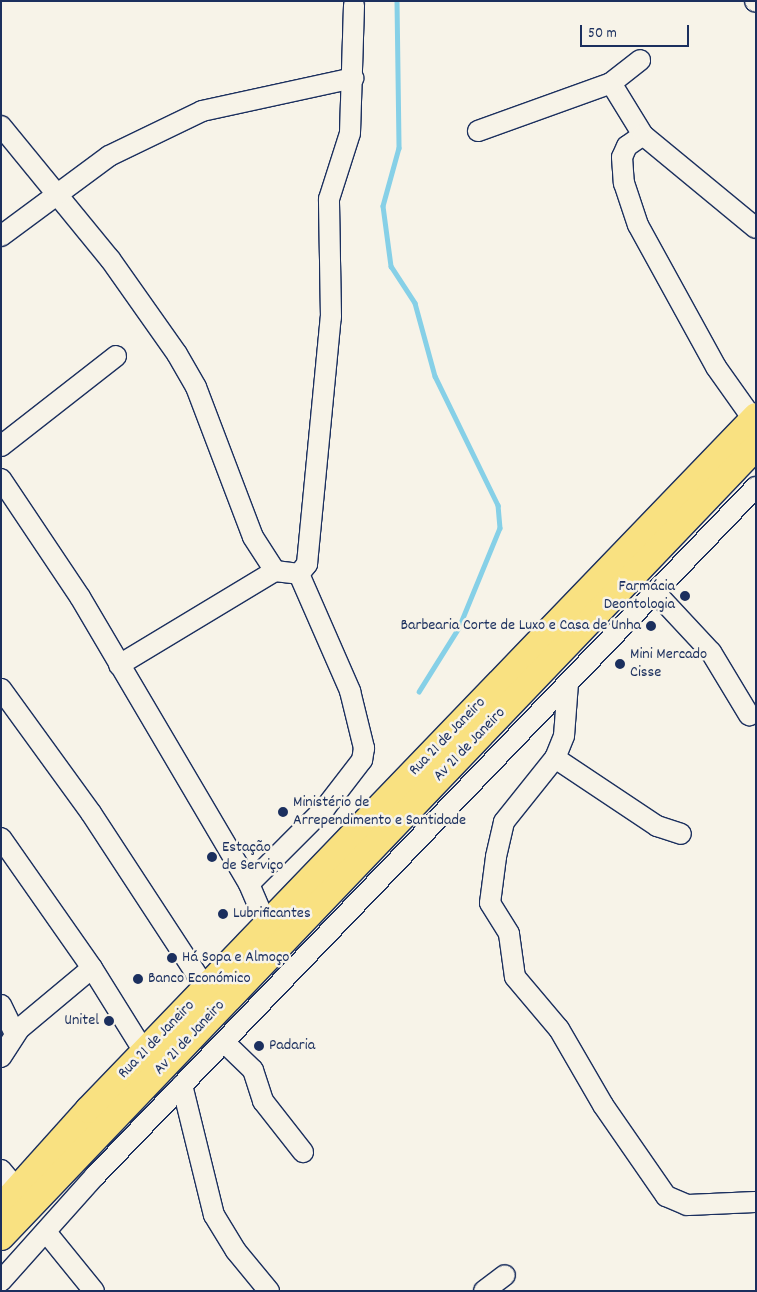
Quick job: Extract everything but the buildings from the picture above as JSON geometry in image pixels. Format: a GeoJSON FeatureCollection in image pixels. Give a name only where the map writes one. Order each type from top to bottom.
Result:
{"type":"FeatureCollection","features":[{"type":"Feature","properties":{"kind":"main road","name":"Rua 21 de Janeiro"},"geometry":{"type":"LineString","coordinates":[[6,1206],[145,1053],[754,418]]}},
{"type":"Feature","properties":{"kind":"main road","name":"Av 21 de Janeiro"},"geometry":{"type":"LineString","coordinates":[[123,1109],[756,447]]}},
{"type":"Feature","properties":{"kind":"main road","name":"Rua 21 de Janeiro"},"geometry":{"type":"LineString","coordinates":[[6,1206],[123,1109]]}},
{"type":"Feature","properties":{"kind":"street"},"geometry":{"type":"LineString","coordinates":[[299,574],[307,564],[331,318],[329,199],[347,148],[353,78],[354,5]]}},
{"type":"Feature","properties":{"kind":"street"},"geometry":{"type":"LineString","coordinates":[[478,132],[611,83],[640,60]]}},
{"type":"Feature","properties":{"kind":"street"},"geometry":{"type":"LineString","coordinates":[[1,236],[56,192],[109,156],[202,111],[353,78]]}},
{"type":"Feature","properties":{"kind":"street"},"geometry":{"type":"LineString","coordinates":[[611,83],[643,135],[756,228]]}},
{"type":"Feature","properties":{"kind":"street"},"geometry":{"type":"LineString","coordinates":[[1,126],[56,192],[177,354],[196,388],[253,537],[275,571]]}},
{"type":"Feature","properties":{"kind":"street"},"geometry":{"type":"LineString","coordinates":[[643,135],[627,146],[622,157],[624,183],[638,225],[716,366],[754,418]]}},
{"type":"Feature","properties":{"kind":"street"},"geometry":{"type":"LineString","coordinates":[[1,446],[116,356]]}},
{"type":"Feature","properties":{"kind":"street"},"geometry":{"type":"LineString","coordinates":[[1,479],[36,525],[249,884],[267,926]]}},
{"type":"Feature","properties":{"kind":"street"},"geometry":{"type":"LineString","coordinates":[[1,1281],[182,1085],[756,487]]}},
{"type":"Feature","properties":{"kind":"street"},"geometry":{"type":"LineString","coordinates":[[119,665],[275,571],[299,574]]}},
{"type":"Feature","properties":{"kind":"street"},"geometry":{"type":"LineString","coordinates":[[249,884],[325,808],[364,755],[350,691],[299,574]]}},
{"type":"Feature","properties":{"kind":"street"},"geometry":{"type":"LineString","coordinates":[[655,592],[711,652],[748,715]]}},
{"type":"Feature","properties":{"kind":"street"},"geometry":{"type":"LineString","coordinates":[[568,683],[566,727],[554,758],[504,822],[496,856],[490,903],[509,934],[515,977],[559,1029],[603,1105],[666,1196],[687,1205],[756,1202]]}},
{"type":"Feature","properties":{"kind":"street"},"geometry":{"type":"LineString","coordinates":[[1,689],[90,813],[206,989]]}},
{"type":"Feature","properties":{"kind":"street"},"geometry":{"type":"LineString","coordinates":[[554,758],[648,820],[681,834]]}},
{"type":"Feature","properties":{"kind":"street"},"geometry":{"type":"LineString","coordinates":[[1,838],[92,968],[145,1053]]}},
{"type":"Feature","properties":{"kind":"street"},"geometry":{"type":"LineString","coordinates":[[1,1057],[14,1034],[92,968]]}},
{"type":"Feature","properties":{"kind":"street"},"geometry":{"type":"LineString","coordinates":[[1,1005],[14,1034]]}},
{"type":"Feature","properties":{"kind":"street"},"geometry":{"type":"LineString","coordinates":[[224,1042],[253,1070],[263,1101],[303,1152]]}},
{"type":"Feature","properties":{"kind":"street"},"geometry":{"type":"LineString","coordinates":[[182,1085],[214,1215],[236,1251],[269,1291]]}},
{"type":"Feature","properties":{"kind":"street"},"geometry":{"type":"LineString","coordinates":[[46,1232],[94,1291]]}},
{"type":"Feature","properties":{"kind":"street"},"geometry":{"type":"LineString","coordinates":[[484,1291],[505,1275]]}},
{"type":"Feature","properties":{"kind":"waterway"},"geometry":{"type":"LineString","coordinates":[[397,1],[399,148],[383,206],[391,266],[415,303],[435,376],[498,505],[500,528],[459,628],[419,692]]}},
{"type":"Feature","properties":{"kind":"place","name":"Farmácia Deontologia"},"geometry":{"type":"Point","coordinates":[685,596]}},
{"type":"Feature","properties":{"kind":"place","name":"Barbearia Corte de Luxo e Casa de Unha"},"geometry":{"type":"Point","coordinates":[651,626]}},
{"type":"Feature","properties":{"kind":"place","name":"Mini Mercado Cisse"},"geometry":{"type":"Point","coordinates":[620,664]}},
{"type":"Feature","properties":{"kind":"place","name":"Ministério de Arrependimento e Santidade"},"geometry":{"type":"Point","coordinates":[283,812]}},
{"type":"Feature","properties":{"kind":"place","name":"Estação de Serviço"},"geometry":{"type":"Point","coordinates":[212,857]}},
{"type":"Feature","properties":{"kind":"place","name":"Lubrificantes"},"geometry":{"type":"Point","coordinates":[223,914]}},
{"type":"Feature","properties":{"kind":"place","name":"Há Sopa e Almoço"},"geometry":{"type":"Point","coordinates":[172,958]}},
{"type":"Feature","properties":{"kind":"place","name":"Banco Económico"},"geometry":{"type":"Point","coordinates":[138,979]}},
{"type":"Feature","properties":{"kind":"place","name":"Unitel"},"geometry":{"type":"Point","coordinates":[109,1021]}},
{"type":"Feature","properties":{"kind":"place","name":"Padaria"},"geometry":{"type":"Point","coordinates":[259,1046]}}]}
